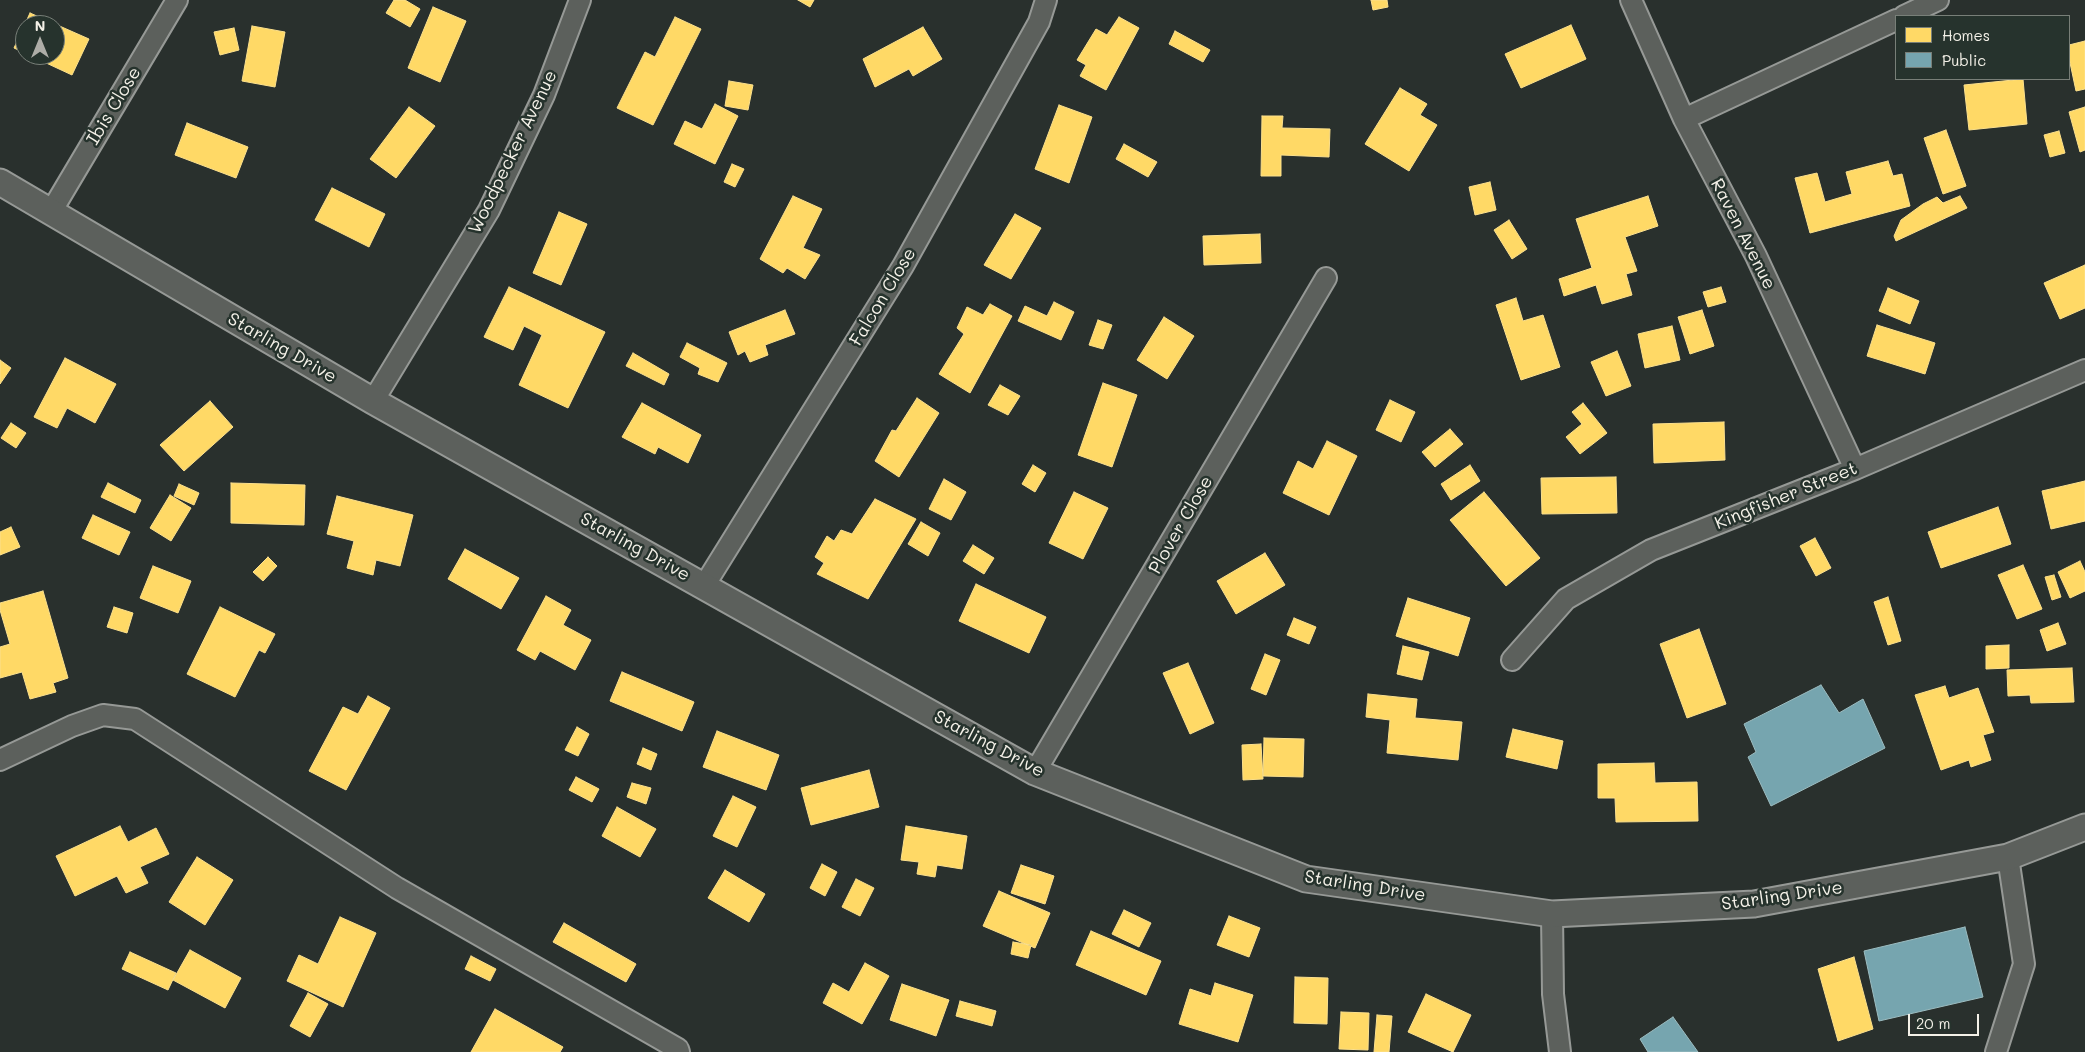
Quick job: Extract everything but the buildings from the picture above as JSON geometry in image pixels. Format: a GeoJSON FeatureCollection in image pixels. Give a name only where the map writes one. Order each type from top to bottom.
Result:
{"type":"FeatureCollection","features":[{"type":"Feature","properties":{"kind":"street","name":"Ibis Close"},"geometry":{"type":"LineString","coordinates":[[51,212],[176,0]]}},
{"type":"Feature","properties":{"kind":"street","name":"Woodpecker Avenue"},"geometry":{"type":"LineString","coordinates":[[373,401],[489,210],[544,94],[580,0]]}},
{"type":"Feature","properties":{"kind":"street","name":"Falcon Close"},"geometry":{"type":"LineString","coordinates":[[704,586],[902,266],[1039,22],[1046,0]]}},
{"type":"Feature","properties":{"kind":"street","name":"Raven Avenue"},"geometry":{"type":"LineString","coordinates":[[1631,0],[1684,119],[1756,256],[1855,469]]}},
{"type":"Feature","properties":{"kind":"street"},"geometry":{"type":"LineString","coordinates":[[1906,15],[1938,0]]}},
{"type":"Feature","properties":{"kind":"street"},"geometry":{"type":"LineString","coordinates":[[1684,119],[1895,20]]}},
{"type":"Feature","properties":{"kind":"street","name":"Starling Drive"},"geometry":{"type":"LineString","coordinates":[[0,182],[373,401],[1036,772],[1306,879],[1552,914],[1754,904],[2008,857],[2085,827]]}},
{"type":"Feature","properties":{"kind":"street","name":"Plover Close"},"geometry":{"type":"LineString","coordinates":[[1036,772],[1326,278]]}},
{"type":"Feature","properties":{"kind":"street","name":"Kingfisher Street"},"geometry":{"type":"LineString","coordinates":[[1512,660],[1566,599],[1651,550],[1855,469],[2085,370]]}},
{"type":"Feature","properties":{"kind":"street"},"geometry":{"type":"LineString","coordinates":[[0,760],[72,726],[103,715],[135,719],[398,888],[678,1049],[679,1052]]}},
{"type":"Feature","properties":{"kind":"street"},"geometry":{"type":"LineString","coordinates":[[1996,1052],[2024,964],[2008,857]]}},
{"type":"Feature","properties":{"kind":"street"},"geometry":{"type":"LineString","coordinates":[[1552,914],[1553,994],[1560,1052]]}}]}
